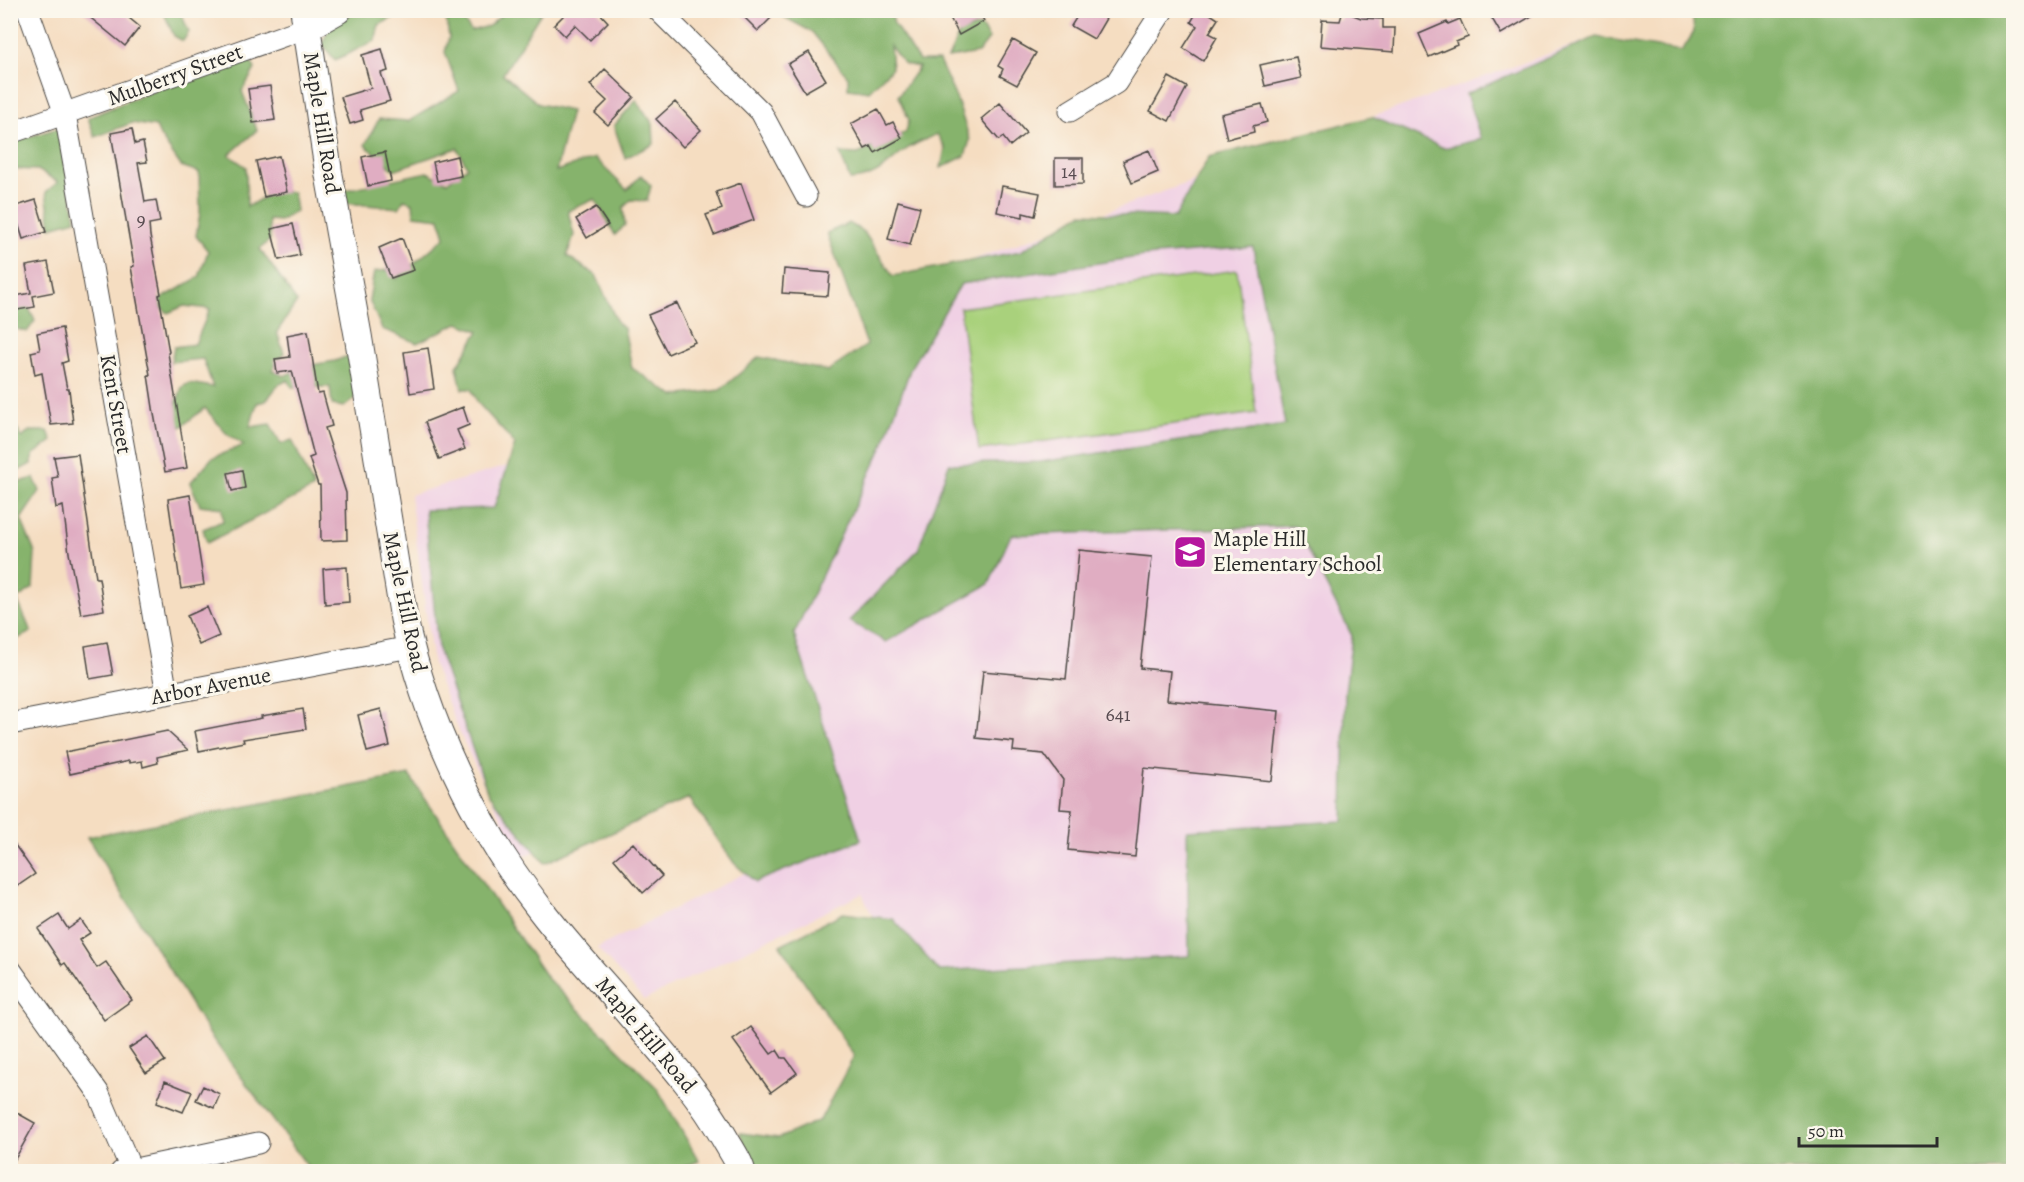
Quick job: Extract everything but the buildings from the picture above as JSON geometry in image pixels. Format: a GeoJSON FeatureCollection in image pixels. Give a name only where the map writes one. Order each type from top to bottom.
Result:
{"type":"FeatureCollection","features":[{"type":"Feature","properties":{"kind":"street","name":"Kent Street"},"geometry":{"type":"LineString","coordinates":[[28,10],[65,114],[167,694]]}},
{"type":"Feature","properties":{"kind":"street","name":"Mulberry Street"},"geometry":{"type":"LineString","coordinates":[[10,133],[65,114],[306,19],[338,10]]}},
{"type":"Feature","properties":{"kind":"street"},"geometry":{"type":"LineString","coordinates":[[657,10],[761,112],[806,196]]}},
{"type":"Feature","properties":{"kind":"street"},"geometry":{"type":"LineString","coordinates":[[1070,111],[1116,83],[1163,10]]}},
{"type":"Feature","properties":{"kind":"street","name":"Maple Hill Road"},"geometry":{"type":"LineString","coordinates":[[306,19],[328,175],[358,335],[404,619],[435,723],[480,820],[506,863],[540,910],[688,1082],[716,1123],[742,1172]]}},
{"type":"Feature","properties":{"kind":"street","name":"Arbor Avenue"},"geometry":{"type":"LineString","coordinates":[[10,724],[411,647]]}},
{"type":"Feature","properties":{"kind":"street"},"geometry":{"type":"LineString","coordinates":[[10,969],[98,1092],[126,1170],[258,1143]]}},
{"type":"Feature","properties":{"kind":"shaded area","name":"Maple Hill Elementary School"},"geometry":{"type":"Polygon","coordinates":[[[1596,37],[1347,922],[934,1045],[862,894],[644,1000],[597,948],[836,827],[792,728],[523,857],[488,794],[459,731],[433,664],[410,495],[883,354],[827,233],[849,223],[885,291],[1596,37]]]}},
{"type":"Feature","properties":{"kind":"green space"},"geometry":{"type":"Polygon","coordinates":[[[163,11],[180,11],[189,32],[183,41],[174,36],[163,11]]]}},
{"type":"Feature","properties":{"kind":"green space"},"geometry":{"type":"Polygon","coordinates":[[[358,11],[406,11],[379,25],[375,41],[335,60],[322,44],[331,24],[358,11]]]}},
{"type":"Feature","properties":{"kind":"green space"},"geometry":{"type":"Polygon","coordinates":[[[445,11],[457,11],[471,31],[489,26],[506,11],[542,11],[503,74],[539,104],[571,111],[556,171],[595,158],[627,190],[641,175],[651,186],[647,201],[631,200],[623,208],[625,225],[615,235],[595,199],[568,211],[574,235],[567,256],[596,275],[618,324],[624,328],[632,368],[674,396],[720,390],[759,357],[828,371],[867,345],[827,233],[849,223],[864,232],[893,276],[1021,251],[1082,213],[1175,217],[1209,157],[1372,117],[1444,148],[1481,139],[1466,94],[1596,37],[1682,51],[1694,32],[1692,11],[2013,11],[2013,1171],[753,1171],[740,1133],[779,1138],[820,1120],[854,1056],[780,945],[843,913],[893,919],[939,971],[1189,956],[1187,830],[1343,821],[1345,692],[1352,636],[1296,526],[1011,535],[989,584],[886,642],[849,621],[918,550],[949,464],[1040,462],[1285,425],[1253,247],[1145,256],[961,284],[911,367],[883,446],[794,634],[861,840],[755,882],[734,863],[689,798],[545,863],[488,794],[438,649],[425,510],[494,508],[515,444],[478,403],[471,389],[462,389],[457,367],[479,331],[458,323],[417,343],[382,329],[369,300],[374,272],[387,270],[396,279],[445,237],[440,218],[414,215],[413,203],[404,200],[399,208],[344,203],[345,190],[427,172],[447,182],[467,167],[457,148],[394,170],[365,145],[379,119],[409,121],[459,91],[445,52],[449,37],[445,11]]]}},
{"type":"Feature","properties":{"kind":"green space"},"geometry":{"type":"Polygon","coordinates":[[[778,11],[891,11],[894,24],[919,61],[939,61],[957,100],[970,140],[965,156],[941,168],[945,148],[937,134],[907,149],[875,174],[850,180],[840,153],[858,154],[906,132],[909,120],[898,96],[919,67],[904,64],[890,46],[892,68],[869,91],[848,88],[848,77],[812,32],[782,16],[778,11]]]}},
{"type":"Feature","properties":{"kind":"green space"},"geometry":{"type":"Polygon","coordinates":[[[981,26],[989,39],[978,53],[948,58],[960,32],[981,26]]]}},
{"type":"Feature","properties":{"kind":"green space"},"geometry":{"type":"Polygon","coordinates":[[[248,55],[255,69],[242,91],[257,130],[229,155],[246,167],[247,207],[274,191],[293,192],[296,211],[280,221],[269,220],[270,240],[260,249],[297,302],[277,332],[284,353],[272,370],[284,376],[306,366],[335,361],[353,354],[360,394],[344,407],[332,405],[330,387],[292,387],[288,380],[278,385],[266,401],[257,403],[250,427],[270,424],[281,444],[292,440],[314,488],[207,543],[203,529],[223,521],[222,508],[200,505],[190,483],[212,458],[244,445],[226,433],[205,408],[181,427],[171,418],[182,387],[189,383],[213,387],[203,359],[171,362],[174,347],[195,344],[210,309],[184,306],[168,313],[154,303],[199,277],[208,251],[196,236],[200,213],[199,172],[181,166],[156,127],[132,123],[95,137],[88,118],[175,81],[248,55]]]}},
{"type":"Feature","properties":{"kind":"green space"},"geometry":{"type":"Polygon","coordinates":[[[636,100],[653,124],[654,144],[625,158],[614,126],[636,100]]]}},
{"type":"Feature","properties":{"kind":"green space"},"geometry":{"type":"Polygon","coordinates":[[[59,128],[76,220],[51,227],[46,192],[58,182],[38,170],[11,169],[11,142],[59,128]]]}},
{"type":"Feature","properties":{"kind":"green space"},"geometry":{"type":"Polygon","coordinates":[[[1237,270],[1256,413],[979,450],[960,308],[1237,270]]]}},
{"type":"Feature","properties":{"kind":"green space"},"geometry":{"type":"Polygon","coordinates":[[[10,293],[26,302],[35,321],[27,332],[13,328],[10,293]]]}},
{"type":"Feature","properties":{"kind":"green space"},"geometry":{"type":"Polygon","coordinates":[[[11,418],[22,438],[29,431],[48,431],[52,441],[33,455],[31,464],[14,473],[20,482],[34,478],[40,491],[21,519],[35,553],[33,588],[17,599],[31,632],[11,642],[11,418]]]}},
{"type":"Feature","properties":{"kind":"green space"},"geometry":{"type":"Polygon","coordinates":[[[409,775],[547,978],[657,1088],[699,1161],[670,1172],[311,1171],[210,1035],[87,837],[409,775]]]}},
{"type":"Feature","properties":{"kind":"place","name":"Maple Hill Elementary School"},"geometry":{"type":"Point","coordinates":[1190,552]}}]}
